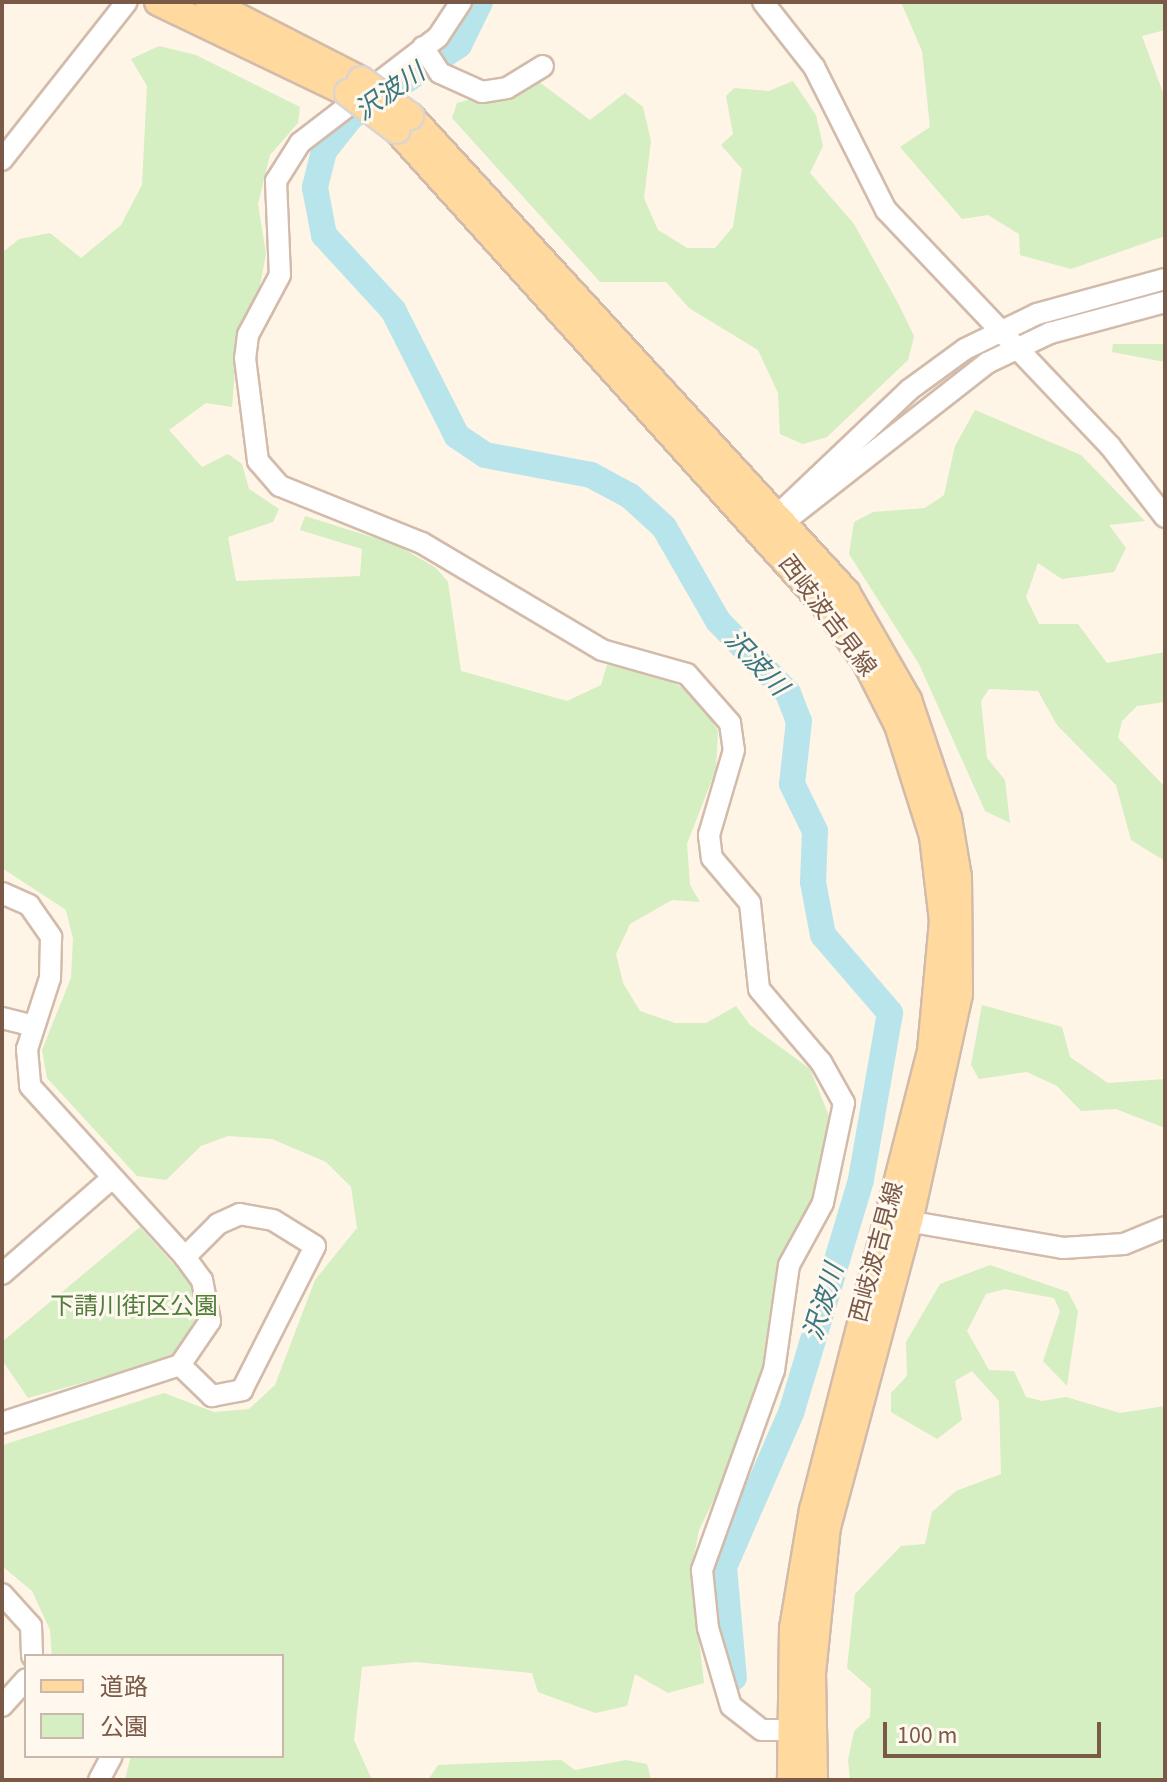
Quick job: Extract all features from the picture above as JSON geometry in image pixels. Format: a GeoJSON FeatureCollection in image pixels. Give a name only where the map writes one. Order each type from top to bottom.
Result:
{"type":"FeatureCollection","features":[{"type":"Feature","properties":{"kind":"main road","name":"西岐波吉見線"},"geometry":{"type":"LineString","coordinates":[[158,2],[354,86]]}},
{"type":"Feature","properties":{"kind":"main road","name":"西岐波吉見線"},"geometry":{"type":"LineString","coordinates":[[209,2],[354,86],[404,123],[775,523],[883,649],[924,735],[948,818],[961,929],[959,994],[802,1566],[789,1730],[791,1780]]}},
{"type":"Feature","properties":{"kind":"main road","name":"西岐波吉見線"},"geometry":{"type":"LineString","coordinates":[[814,1780],[812,1674],[827,1526],[897,1219]]}},
{"type":"Feature","properties":{"kind":"street"},"geometry":{"type":"LineString","coordinates":[[2,160],[127,2]]}},
{"type":"Feature","properties":{"kind":"street"},"geometry":{"type":"LineString","coordinates":[[461,2],[456,19],[425,50],[300,143],[276,181],[280,275],[248,335],[245,358],[258,461],[280,486],[422,543],[602,650],[687,674],[730,723],[734,750],[709,835],[712,858],[750,903],[759,989],[821,1062],[844,1103],[823,1203],[789,1265],[774,1370],[702,1570],[710,1638],[731,1706],[762,1730],[789,1730]]}},
{"type":"Feature","properties":{"kind":"street"},"geometry":{"type":"LineString","coordinates":[[763,2],[814,67],[886,210],[1016,348],[1165,517]]}},
{"type":"Feature","properties":{"kind":"street"},"geometry":{"type":"LineString","coordinates":[[425,50],[440,73],[482,92],[507,88],[543,66]]}},
{"type":"Feature","properties":{"kind":"street"},"geometry":{"type":"LineString","coordinates":[[775,523],[937,367],[1000,331],[1163,279]]}},
{"type":"Feature","properties":{"kind":"street"},"geometry":{"type":"LineString","coordinates":[[775,523],[910,417],[1016,348],[1165,302]]}},
{"type":"Feature","properties":{"kind":"street"},"geometry":{"type":"LineString","coordinates":[[1125,313],[1165,315]]}},
{"type":"Feature","properties":{"kind":"street"},"geometry":{"type":"LineString","coordinates":[[2,893],[29,905],[51,937],[54,960],[27,1049],[30,1086],[111,1179],[185,1257],[202,1280],[210,1321],[180,1365],[2,1423]]}},
{"type":"Feature","properties":{"kind":"street"},"geometry":{"type":"LineString","coordinates":[[2,1018],[34,1026]]}},
{"type":"Feature","properties":{"kind":"street"},"geometry":{"type":"LineString","coordinates":[[2,1274],[111,1179]]}},
{"type":"Feature","properties":{"kind":"street"},"geometry":{"type":"LineString","coordinates":[[180,1365],[212,1396],[242,1390],[315,1246],[273,1220],[240,1214],[218,1224],[185,1257]]}},
{"type":"Feature","properties":{"kind":"street"},"geometry":{"type":"LineString","coordinates":[[897,1219],[1063,1248],[1124,1244],[1165,1227]]}},
{"type":"Feature","properties":{"kind":"street"},"geometry":{"type":"LineString","coordinates":[[2,1594],[31,1626],[32,1654]]}},
{"type":"Feature","properties":{"kind":"street"},"geometry":{"type":"LineString","coordinates":[[2,1706],[24,1681]]}},
{"type":"Feature","properties":{"kind":"street"},"geometry":{"type":"LineString","coordinates":[[99,1780],[111,1758]]}},
{"type":"Feature","properties":{"kind":"green space"},"geometry":{"type":"Polygon","coordinates":[[[901,2],[1165,2],[1165,30],[1142,36],[1165,98],[1165,236],[1071,269],[1020,255],[1019,234],[988,215],[962,219],[900,147],[930,127],[922,51],[901,2]]]}},
{"type":"Feature","properties":{"kind":"green space"},"geometry":{"type":"Polygon","coordinates":[[[159,46],[196,55],[300,107],[298,123],[270,155],[258,204],[266,254],[258,296],[238,334],[232,407],[206,403],[169,430],[202,467],[228,454],[242,464],[249,489],[279,509],[273,522],[228,537],[236,581],[360,576],[362,549],[300,530],[305,516],[397,545],[436,568],[448,582],[461,671],[567,701],[601,685],[607,665],[657,674],[696,695],[718,731],[716,769],[687,844],[690,885],[700,902],[672,900],[630,924],[616,954],[623,983],[640,1011],[675,1023],[706,1023],[736,1006],[750,1025],[810,1069],[832,1123],[815,1208],[731,1465],[699,1530],[691,1571],[704,1683],[668,1693],[635,1674],[627,1706],[595,1713],[538,1692],[532,1673],[415,1662],[362,1667],[354,1740],[372,1780],[125,1780],[130,1758],[284,1758],[284,1654],[52,1654],[50,1630],[32,1591],[2,1566],[3,1445],[164,1393],[214,1412],[249,1409],[275,1385],[315,1280],[357,1228],[351,1187],[326,1162],[272,1139],[228,1136],[201,1146],[166,1180],[137,1176],[47,1078],[42,1050],[71,978],[73,939],[66,910],[2,868],[2,253],[19,239],[50,233],[81,258],[121,225],[142,185],[147,86],[131,59],[159,46]]]}},
{"type":"Feature","properties":{"kind":"green space"},"geometry":{"type":"Polygon","coordinates":[[[538,81],[590,120],[625,93],[643,107],[651,141],[644,198],[658,230],[687,248],[715,248],[733,227],[742,169],[721,145],[733,134],[726,96],[734,88],[769,91],[793,81],[816,115],[823,146],[810,173],[854,224],[899,305],[914,336],[908,360],[827,437],[803,444],[780,434],[778,393],[758,350],[689,308],[666,282],[600,282],[452,118],[457,103],[538,81]]]}},
{"type":"Feature","properties":{"kind":"green space"},"geometry":{"type":"Polygon","coordinates":[[[1113,344],[1165,344],[1165,362],[1112,352],[1113,344]]]}},
{"type":"Feature","properties":{"kind":"green space"},"geometry":{"type":"Polygon","coordinates":[[[975,410],[1081,455],[1145,521],[1109,525],[1126,548],[1114,572],[1062,579],[1038,563],[1026,597],[1039,624],[1078,624],[1107,663],[1165,652],[1165,702],[1137,706],[1122,721],[1118,738],[1165,787],[1165,861],[1131,840],[1116,785],[1057,725],[1038,691],[989,689],[981,701],[987,758],[1005,780],[1010,823],[985,811],[919,664],[849,554],[854,522],[873,512],[925,508],[944,495],[955,446],[975,410]]]}},
{"type":"Feature","properties":{"kind":"green space"},"geometry":{"type":"Polygon","coordinates":[[[982,1005],[1062,1027],[1070,1057],[1108,1083],[1165,1079],[1165,1128],[1116,1109],[1081,1111],[1057,1086],[1027,1072],[979,1079],[971,1065],[982,1005]]]}},
{"type":"Feature","properties":{"kind":"green space","name":"下請川街区公園"},"geometry":{"type":"Polygon","coordinates":[[[140,1227],[191,1284],[196,1326],[187,1344],[164,1360],[28,1398],[2,1360],[2,1342],[140,1227]]]}},
{"type":"Feature","properties":{"kind":"green space"},"geometry":{"type":"Polygon","coordinates":[[[990,1265],[1068,1292],[1078,1311],[1067,1386],[1043,1361],[1060,1311],[1054,1298],[1005,1289],[986,1294],[967,1331],[989,1370],[1014,1371],[1026,1397],[1042,1401],[1066,1397],[1120,1413],[1165,1406],[1165,1780],[850,1780],[848,1760],[854,1731],[870,1717],[871,1689],[847,1668],[855,1594],[901,1546],[925,1544],[932,1512],[956,1491],[1001,1474],[999,1401],[972,1371],[955,1381],[962,1420],[937,1439],[891,1412],[891,1393],[907,1376],[906,1342],[940,1284],[990,1265]]]}},
{"type":"Feature","properties":{"kind":"green space"},"geometry":{"type":"Polygon","coordinates":[[[561,1760],[575,1770],[626,1760],[647,1764],[651,1780],[428,1780],[438,1765],[561,1760]]]}},
{"type":"Feature","properties":{"kind":"waterway","name":"沢波川"},"geometry":{"type":"LineString","coordinates":[[480,2],[459,45],[351,117],[324,151],[315,188],[324,235],[393,310],[457,436],[485,455],[591,475],[630,496],[664,527],[718,621],[788,693],[799,721],[792,784],[815,831],[813,882],[823,935],[890,1013],[861,1180],[791,1413],[724,1567],[734,1678]]}}]}
